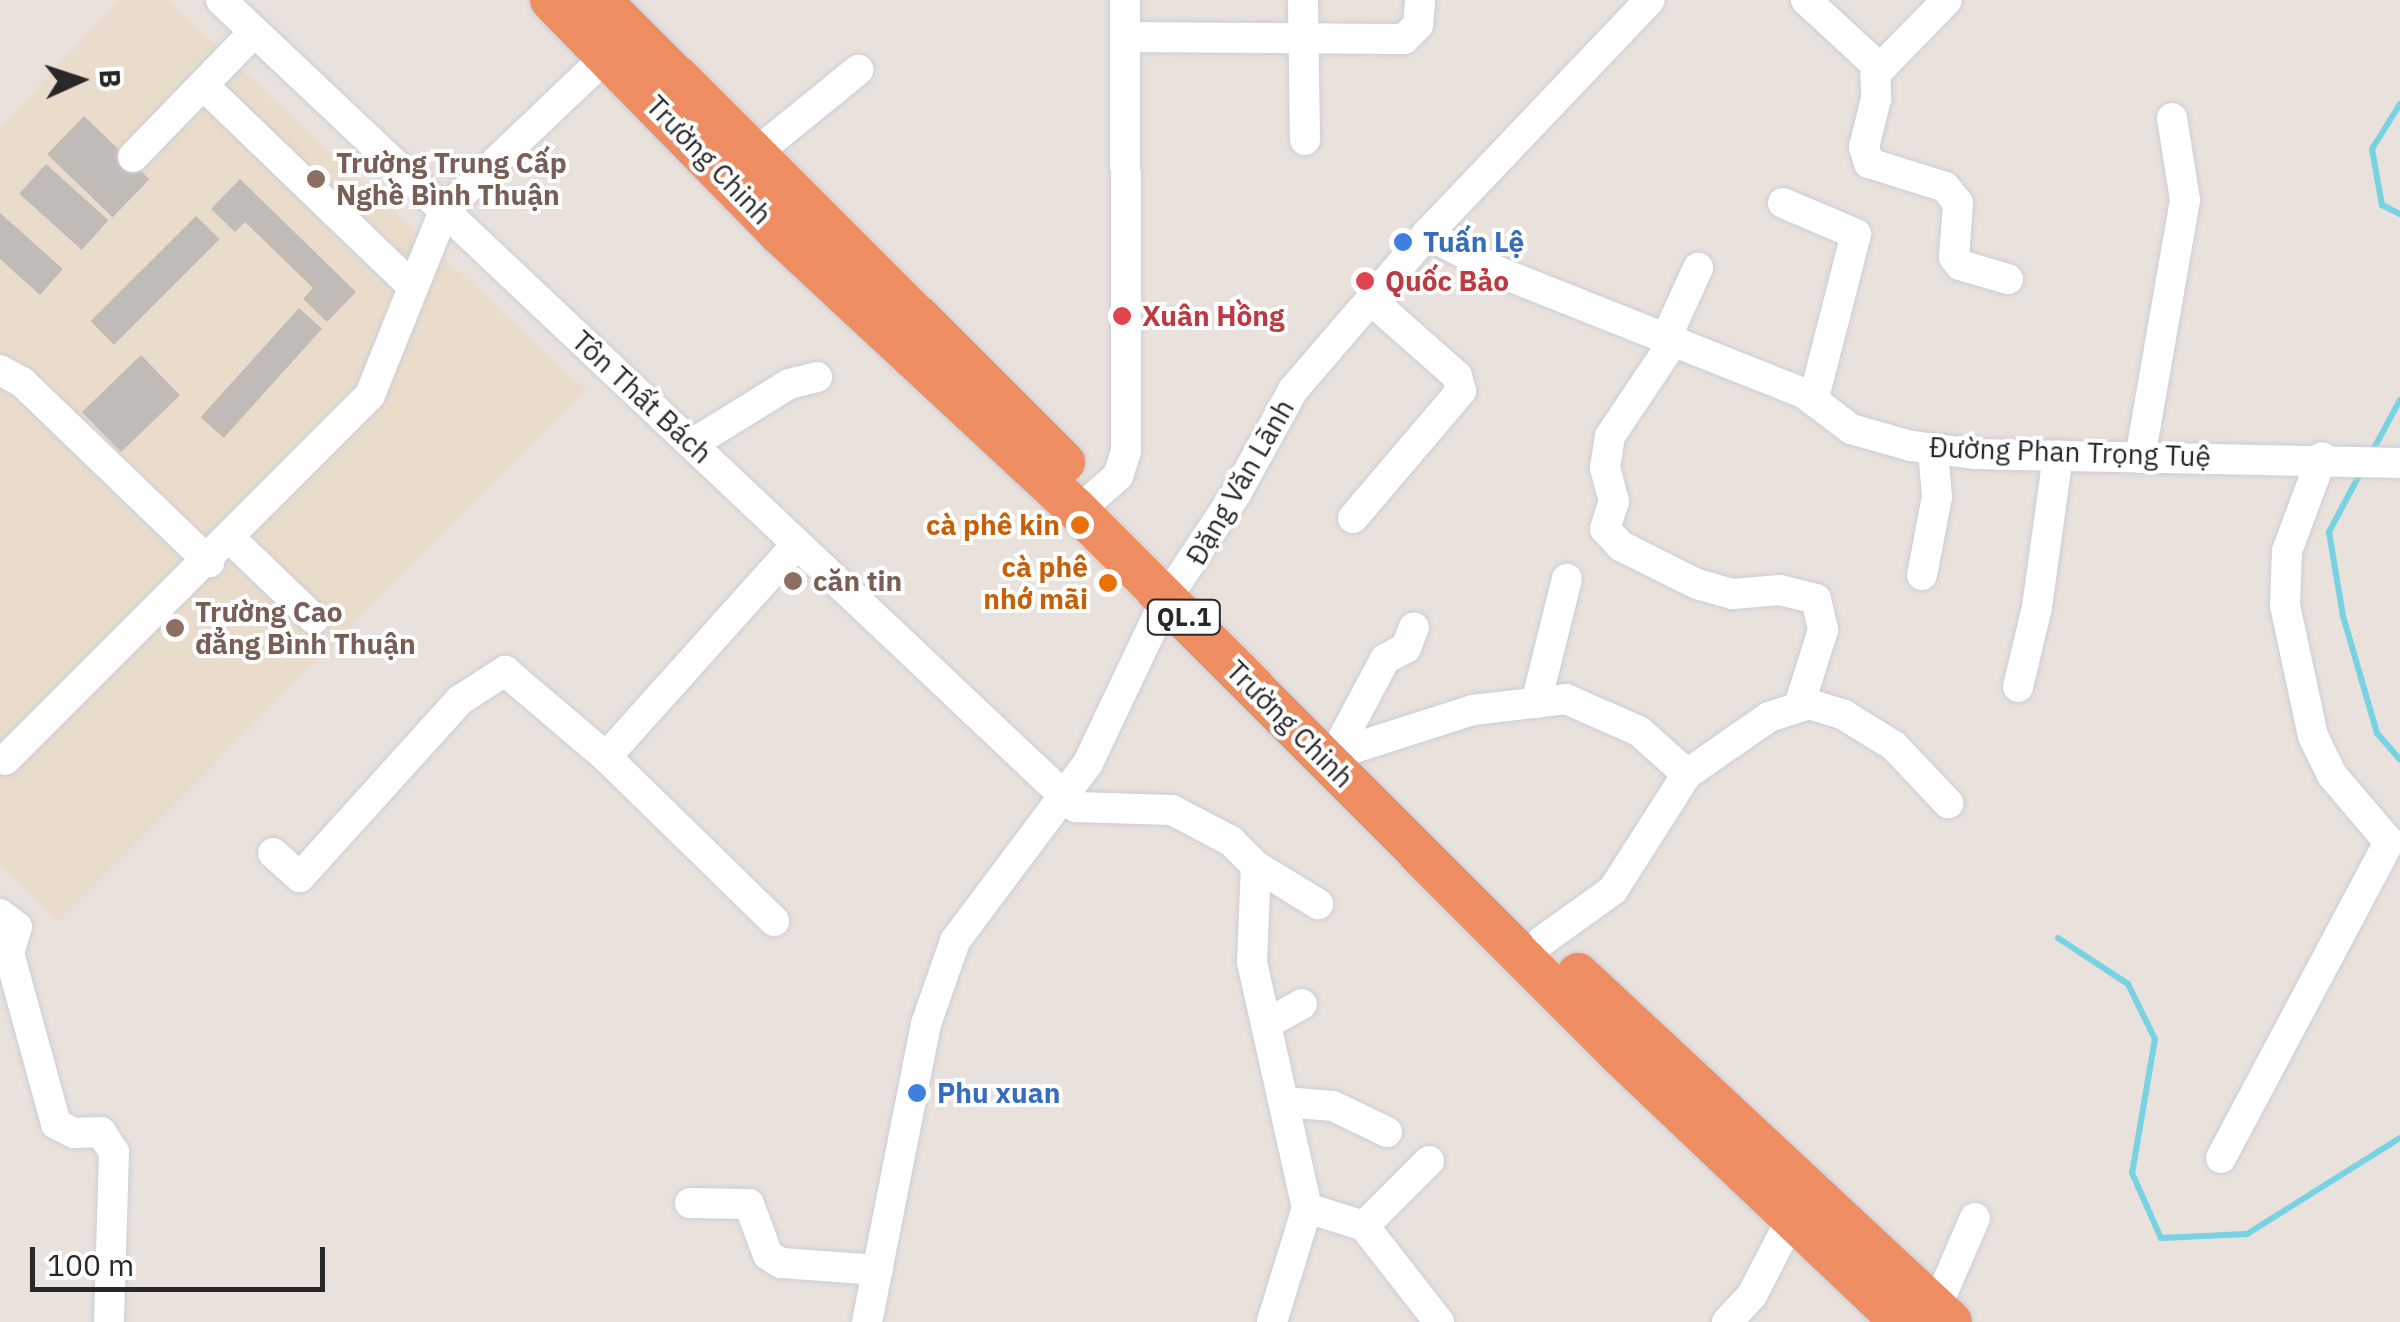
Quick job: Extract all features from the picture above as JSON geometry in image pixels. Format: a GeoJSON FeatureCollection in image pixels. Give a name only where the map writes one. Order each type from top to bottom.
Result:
{"type":"FeatureCollection","features":[{"type":"Feature","properties":{"kind":"highway","name":"Trường Chinh"},"geometry":{"type":"LineString","coordinates":[[551,0],[780,234],[1088,505]]}},
{"type":"Feature","properties":{"kind":"highway","name":"Trường Chinh"},"geometry":{"type":"LineString","coordinates":[[600,0],[756,153],[1088,505],[1619,1054],[1929,1317]]}},
{"type":"Feature","properties":{"kind":"highway","name":"Trường Chinh"},"geometry":{"type":"LineString","coordinates":[[1174,590],[1346,744],[1832,1237]]}},
{"type":"Feature","properties":{"kind":"street","name":"Tôn Thất Bách"},"geometry":{"type":"LineString","coordinates":[[221,0],[1063,794]]}},
{"type":"Feature","properties":{"kind":"street"},"geometry":{"type":"LineString","coordinates":[[1088,505],[1118,476],[1126,451],[1125,0]]}},
{"type":"Feature","properties":{"kind":"street"},"geometry":{"type":"LineString","coordinates":[[1304,0],[1305,140]]}},
{"type":"Feature","properties":{"kind":"street"},"geometry":{"type":"LineString","coordinates":[[1125,36],[1302,42],[1414,36],[1420,0]]}},
{"type":"Feature","properties":{"kind":"street","name":"Đặng Văn Lãnh"},"geometry":{"type":"LineString","coordinates":[[867,1322],[943,966],[1088,763],[1174,590],[1293,390],[1427,234],[1650,0]]}},
{"type":"Feature","properties":{"kind":"street"},"geometry":{"type":"LineString","coordinates":[[1806,0],[1870,55],[1877,72],[1864,146],[1869,162],[1945,187],[1958,202],[1954,258],[1960,266],[2008,278]]}},
{"type":"Feature","properties":{"kind":"street"},"geometry":{"type":"LineString","coordinates":[[1877,72],[1947,0]]}},
{"type":"Feature","properties":{"kind":"street"},"geometry":{"type":"LineString","coordinates":[[133,157],[254,32]]}},
{"type":"Feature","properties":{"kind":"street"},"geometry":{"type":"LineString","coordinates":[[5,760],[209,562],[370,396],[444,211],[608,54]]}},
{"type":"Feature","properties":{"kind":"street"},"geometry":{"type":"LineString","coordinates":[[756,153],[858,70]]}},
{"type":"Feature","properties":{"kind":"street"},"geometry":{"type":"LineString","coordinates":[[203,85],[413,287]]}},
{"type":"Feature","properties":{"kind":"street"},"geometry":{"type":"LineString","coordinates":[[2140,458],[2185,200],[2172,118]]}},
{"type":"Feature","properties":{"kind":"street"},"geometry":{"type":"LineString","coordinates":[[1783,202],[1856,234],[1813,401]]}},
{"type":"Feature","properties":{"kind":"street","name":"Đường Phan Trọng Tuệ"},"geometry":{"type":"LineString","coordinates":[[1427,234],[1499,272],[1671,337],[1813,401],[1851,429],[1933,449],[2140,458],[2322,457],[2400,463]]}},
{"type":"Feature","properties":{"kind":"street"},"geometry":{"type":"LineString","coordinates":[[1698,268],[1671,337],[1610,436],[1605,468],[1614,501],[1605,529],[1621,546],[1697,584],[1733,594],[1780,590],[1816,600],[1823,630],[1798,706]]}},
{"type":"Feature","properties":{"kind":"street"},"geometry":{"type":"LineString","coordinates":[[1353,518],[1460,391],[1457,376],[1371,300]]}},
{"type":"Feature","properties":{"kind":"street"},"geometry":{"type":"LineString","coordinates":[[0,370],[22,382],[209,562]]}},
{"type":"Feature","properties":{"kind":"street"},"geometry":{"type":"LineString","coordinates":[[692,444],[789,384],[817,377]]}},
{"type":"Feature","properties":{"kind":"street"},"geometry":{"type":"LineString","coordinates":[[1922,575],[1937,497],[1933,449]]}},
{"type":"Feature","properties":{"kind":"street"},"geometry":{"type":"LineString","coordinates":[[2018,687],[2037,607],[2058,456]]}},
{"type":"Feature","properties":{"kind":"street"},"geometry":{"type":"LineString","coordinates":[[2221,1158],[2389,842],[2332,775],[2313,736],[2289,631],[2287,550],[2322,457]]}},
{"type":"Feature","properties":{"kind":"street"},"geometry":{"type":"LineString","coordinates":[[231,539],[314,619]]}},
{"type":"Feature","properties":{"kind":"street"},"geometry":{"type":"LineString","coordinates":[[606,757],[797,544]]}},
{"type":"Feature","properties":{"kind":"street"},"geometry":{"type":"LineString","coordinates":[[1536,703],[1567,578]]}},
{"type":"Feature","properties":{"kind":"street"},"geometry":{"type":"LineString","coordinates":[[1346,744],[1385,659],[1406,648],[1414,627]]}},
{"type":"Feature","properties":{"kind":"street"},"geometry":{"type":"LineString","coordinates":[[274,854],[300,876],[460,700],[504,671],[606,757],[774,921]]}},
{"type":"Feature","properties":{"kind":"street"},"geometry":{"type":"LineString","coordinates":[[1346,744],[1428,721],[1566,699],[1610,715],[1668,752],[1686,774]]}},
{"type":"Feature","properties":{"kind":"street"},"geometry":{"type":"LineString","coordinates":[[1542,941],[1613,890],[1686,774],[1769,717],[1798,706],[1844,715],[1874,731],[1948,804]]}},
{"type":"Feature","properties":{"kind":"street"},"geometry":{"type":"LineString","coordinates":[[1063,794],[1076,807],[1172,810],[1231,841],[1256,866],[1318,904]]}},
{"type":"Feature","properties":{"kind":"street"},"geometry":{"type":"LineString","coordinates":[[1256,866],[1251,950],[1307,1208],[1272,1322]]}},
{"type":"Feature","properties":{"kind":"street"},"geometry":{"type":"LineString","coordinates":[[8,921],[8,953],[56,1124],[74,1133],[102,1132],[114,1152],[108,1322]]}},
{"type":"Feature","properties":{"kind":"street"},"geometry":{"type":"LineString","coordinates":[[1266,1024],[1302,1004]]}},
{"type":"Feature","properties":{"kind":"street"},"geometry":{"type":"LineString","coordinates":[[1285,1102],[1333,1106],[1387,1132]]}},
{"type":"Feature","properties":{"kind":"street"},"geometry":{"type":"LineString","coordinates":[[1364,1226],[1428,1161]]}},
{"type":"Feature","properties":{"kind":"street"},"geometry":{"type":"LineString","coordinates":[[690,1203],[748,1204],[768,1255],[781,1262],[878,1270]]}},
{"type":"Feature","properties":{"kind":"street"},"geometry":{"type":"LineString","coordinates":[[1307,1208],[1364,1226],[1439,1322]]}},
{"type":"Feature","properties":{"kind":"street"},"geometry":{"type":"LineString","coordinates":[[1929,1317],[1975,1218]]}},
{"type":"Feature","properties":{"kind":"street"},"geometry":{"type":"LineString","coordinates":[[1727,1322],[1752,1295],[1832,1237]]}},
{"type":"Feature","properties":{"kind":"shaded area","name":"Trường Cao đẳng Bình Thuận"},"geometry":{"type":"Polygon","coordinates":[[[118,0],[167,0],[587,391],[58,922],[0,865],[0,128],[118,0]]]}},
{"type":"Feature","properties":{"kind":"building"},"geometry":{"type":"Polygon","coordinates":[[[84,116],[149,179],[113,217],[47,154],[84,116]]]}},
{"type":"Feature","properties":{"kind":"building"},"geometry":{"type":"Polygon","coordinates":[[[46,164],[108,220],[82,250],[19,194],[46,164]]]}},
{"type":"Feature","properties":{"kind":"building"},"geometry":{"type":"Polygon","coordinates":[[[240,179],[356,292],[327,322],[303,299],[313,288],[245,222],[235,232],[211,209],[240,179]]]}},
{"type":"Feature","properties":{"kind":"building"},"geometry":{"type":"Polygon","coordinates":[[[0,213],[63,269],[40,295],[0,259],[0,213]]]}},
{"type":"Feature","properties":{"kind":"building"},"geometry":{"type":"Polygon","coordinates":[[[196,216],[219,239],[114,345],[91,321],[196,216]]]}},
{"type":"Feature","properties":{"kind":"building"},"geometry":{"type":"Polygon","coordinates":[[[299,308],[322,329],[224,438],[201,417],[299,308]]]}},
{"type":"Feature","properties":{"kind":"building"},"geometry":{"type":"Polygon","coordinates":[[[141,355],[180,395],[121,452],[82,412],[141,355]]]}},
{"type":"Feature","properties":{"kind":"waterway"},"geometry":{"type":"LineString","coordinates":[[2400,104],[2372,149],[2382,205],[2400,214]]}},
{"type":"Feature","properties":{"kind":"waterway"},"geometry":{"type":"LineString","coordinates":[[2372,452],[2400,400]]}},
{"type":"Feature","properties":{"kind":"waterway"},"geometry":{"type":"LineString","coordinates":[[2361,472],[2329,532],[2343,616],[2377,733],[2400,759]]}},
{"type":"Feature","properties":{"kind":"waterway"},"geometry":{"type":"LineString","coordinates":[[2058,938],[2128,984],[2155,1039],[2132,1173],[2161,1238],[2247,1234],[2400,1138]]}},
{"type":"Feature","properties":{"kind":"place","name":"Trường Trung Cấp Nghề Bình Thuận"},"geometry":{"type":"Point","coordinates":[316,179]}},
{"type":"Feature","properties":{"kind":"place","name":"Tuấn Lệ"},"geometry":{"type":"Point","coordinates":[1403,242]}},
{"type":"Feature","properties":{"kind":"place","name":"Quốc Bảo"},"geometry":{"type":"Point","coordinates":[1365,281]}},
{"type":"Feature","properties":{"kind":"place","name":"Xuân Hồng"},"geometry":{"type":"Point","coordinates":[1122,316]}},
{"type":"Feature","properties":{"kind":"place","name":"cà phê kin"},"geometry":{"type":"Point","coordinates":[1080,525]}},
{"type":"Feature","properties":{"kind":"place","name":"căn tin"},"geometry":{"type":"Point","coordinates":[793,581]}},
{"type":"Feature","properties":{"kind":"place","name":"cà phê nhớ mãi"},"geometry":{"type":"Point","coordinates":[1108,583]}},
{"type":"Feature","properties":{"kind":"place","name":"Trường Cao đẳng Bình Thuận"},"geometry":{"type":"Point","coordinates":[175,628]}},
{"type":"Feature","properties":{"kind":"place","name":"Phu xuan"},"geometry":{"type":"Point","coordinates":[917,1093]}}]}
